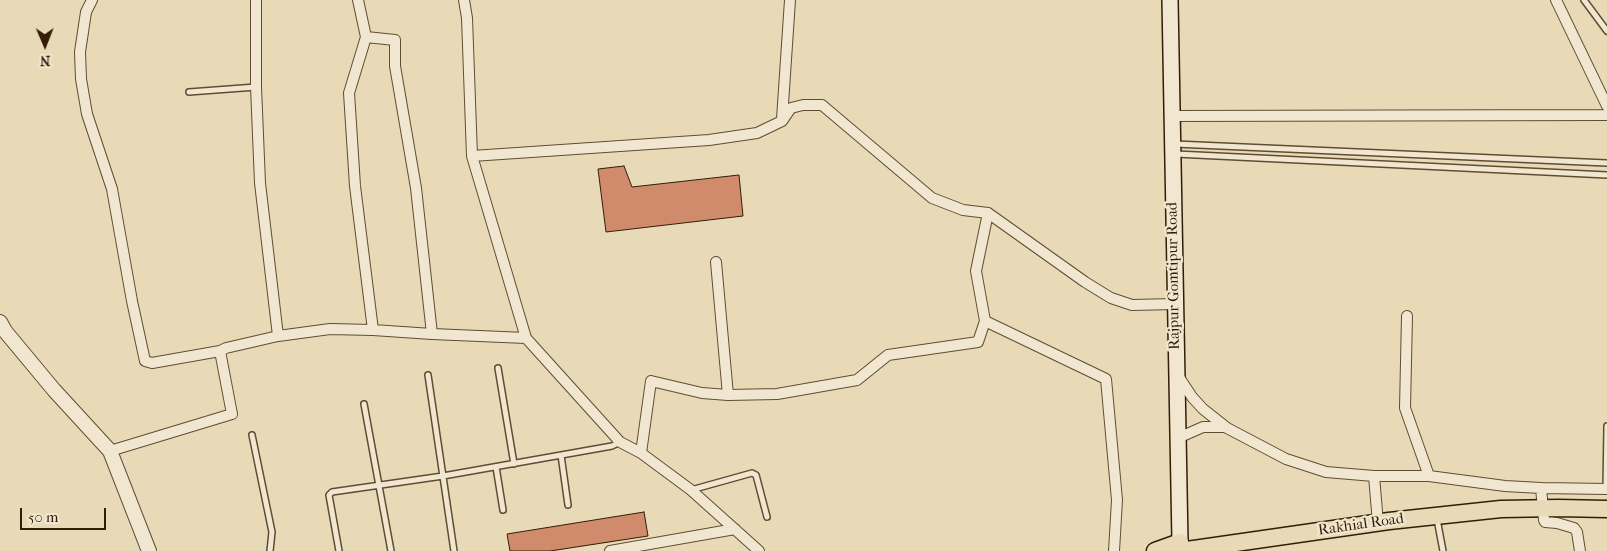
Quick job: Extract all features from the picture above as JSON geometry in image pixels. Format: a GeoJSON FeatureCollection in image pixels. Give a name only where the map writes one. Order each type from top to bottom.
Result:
{"type":"FeatureCollection","features":[{"type":"Feature","properties":{"kind":"main road","name":"Rajpur Gomtipur Road"},"geometry":{"type":"LineString","coordinates":[[1170,0],[1181,548]]}},
{"type":"Feature","properties":{"kind":"main road","name":"Rakhial Road"},"geometry":{"type":"LineString","coordinates":[[1155,551],[1500,509],[1607,508]]}},
{"type":"Feature","properties":{"kind":"street"},"geometry":{"type":"LineString","coordinates":[[92,0],[86,12],[80,52],[81,79],[87,114],[112,189],[145,361],[152,363],[220,351],[278,336],[330,330],[373,330],[526,338]]}},
{"type":"Feature","properties":{"kind":"street"},"geometry":{"type":"LineString","coordinates":[[256,0],[256,86],[260,183],[278,336]]}},
{"type":"Feature","properties":{"kind":"street"},"geometry":{"type":"LineString","coordinates":[[358,0],[366,37],[349,93],[355,186],[373,330]]}},
{"type":"Feature","properties":{"kind":"street"},"geometry":{"type":"LineString","coordinates":[[464,0],[467,18],[472,156],[526,338],[620,442],[641,453],[691,490],[759,551]]}},
{"type":"Feature","properties":{"kind":"street"},"geometry":{"type":"LineString","coordinates":[[782,121],[790,0]]}},
{"type":"Feature","properties":{"kind":"street"},"geometry":{"type":"LineString","coordinates":[[1556,0],[1607,106]]}},
{"type":"Feature","properties":{"kind":"street"},"geometry":{"type":"LineString","coordinates":[[366,37],[395,40],[395,66],[416,188],[432,334]]}},
{"type":"Feature","properties":{"kind":"street"},"geometry":{"type":"LineString","coordinates":[[472,156],[709,140],[757,133],[782,121],[791,108],[822,104],[932,198],[963,210],[988,213],[1085,282],[1111,298],[1132,305],[1175,304]]}},
{"type":"Feature","properties":{"kind":"street"},"geometry":{"type":"LineString","coordinates":[[1171,116],[1607,115]]}},
{"type":"Feature","properties":{"kind":"street"},"geometry":{"type":"LineString","coordinates":[[641,453],[650,381],[702,393],[728,395],[777,394],[857,380],[888,355],[978,342],[985,321],[976,271],[988,213]]}},
{"type":"Feature","properties":{"kind":"street"},"geometry":{"type":"LineString","coordinates":[[716,262],[728,395]]}},
{"type":"Feature","properties":{"kind":"street"},"geometry":{"type":"LineString","coordinates":[[1407,316],[1405,408],[1429,476]]}},
{"type":"Feature","properties":{"kind":"street"},"geometry":{"type":"LineString","coordinates":[[985,321],[1106,379],[1117,500],[1114,551]]}},
{"type":"Feature","properties":{"kind":"street"},"geometry":{"type":"LineString","coordinates":[[0,322],[5,331],[54,390],[110,451],[149,551]]}},
{"type":"Feature","properties":{"kind":"street"},"geometry":{"type":"LineString","coordinates":[[110,451],[232,414],[220,351]]}},
{"type":"Feature","properties":{"kind":"street"},"geometry":{"type":"LineString","coordinates":[[1177,373],[1192,397],[1203,409],[1227,428],[1286,459],[1326,472],[1374,476],[1429,476],[1506,486],[1606,489]]}},
{"type":"Feature","properties":{"kind":"street"},"geometry":{"type":"LineString","coordinates":[[1178,438],[1203,427],[1227,428]]}},
{"type":"Feature","properties":{"kind":"street"},"geometry":{"type":"LineString","coordinates":[[1374,476],[1378,523]]}},
{"type":"Feature","properties":{"kind":"street"},"geometry":{"type":"LineString","coordinates":[[1541,488],[1551,508],[1544,520],[1545,522],[1558,523],[1574,528],[1577,532],[1580,551]]}},
{"type":"Feature","properties":{"kind":"street"},"geometry":{"type":"LineString","coordinates":[[610,551],[735,529]]}},
{"type":"Feature","properties":{"kind":"lane"},"geometry":{"type":"LineString","coordinates":[[1584,0],[1607,32]]}},
{"type":"Feature","properties":{"kind":"lane"},"geometry":{"type":"LineString","coordinates":[[189,92],[256,86]]}},
{"type":"Feature","properties":{"kind":"lane"},"geometry":{"type":"LineString","coordinates":[[1266,148],[1266,158]]}},
{"type":"Feature","properties":{"kind":"lane"},"geometry":{"type":"LineString","coordinates":[[1172,149],[1266,148],[1607,163]]}},
{"type":"Feature","properties":{"kind":"lane"},"geometry":{"type":"LineString","coordinates":[[1172,149],[1266,158],[1607,175]]}},
{"type":"Feature","properties":{"kind":"lane"},"geometry":{"type":"LineString","coordinates":[[1328,151],[1328,161]]}},
{"type":"Feature","properties":{"kind":"lane"},"geometry":{"type":"LineString","coordinates":[[1386,164],[1387,153]]}},
{"type":"Feature","properties":{"kind":"lane"},"geometry":{"type":"LineString","coordinates":[[498,368],[514,464]]}},
{"type":"Feature","properties":{"kind":"lane"},"geometry":{"type":"LineString","coordinates":[[428,375],[454,551]]}},
{"type":"Feature","properties":{"kind":"lane"},"geometry":{"type":"LineString","coordinates":[[364,404],[391,551]]}},
{"type":"Feature","properties":{"kind":"lane"},"geometry":{"type":"LineString","coordinates":[[1606,489],[1607,426]]}},
{"type":"Feature","properties":{"kind":"lane"},"geometry":{"type":"LineString","coordinates":[[252,434],[272,532],[270,551]]}},
{"type":"Feature","properties":{"kind":"lane"},"geometry":{"type":"LineString","coordinates":[[339,551],[329,495],[332,492],[514,464],[612,446],[620,442]]}},
{"type":"Feature","properties":{"kind":"lane"},"geometry":{"type":"LineString","coordinates":[[561,455],[568,505]]}},
{"type":"Feature","properties":{"kind":"lane"},"geometry":{"type":"LineString","coordinates":[[496,467],[503,510]]}},
{"type":"Feature","properties":{"kind":"lane"},"geometry":{"type":"LineString","coordinates":[[691,490],[752,473],[756,475],[767,517]]}},
{"type":"Feature","properties":{"kind":"lane"},"geometry":{"type":"LineString","coordinates":[[1437,516],[1443,551]]}},
{"type":"Feature","properties":{"kind":"building"},"geometry":{"type":"Polygon","coordinates":[[[624,166],[632,187],[739,175],[743,216],[606,232],[598,169],[624,166]]]}},
{"type":"Feature","properties":{"kind":"building"},"geometry":{"type":"Polygon","coordinates":[[[644,512],[648,536],[550,551],[510,551],[507,534],[644,512]]]}}]}
